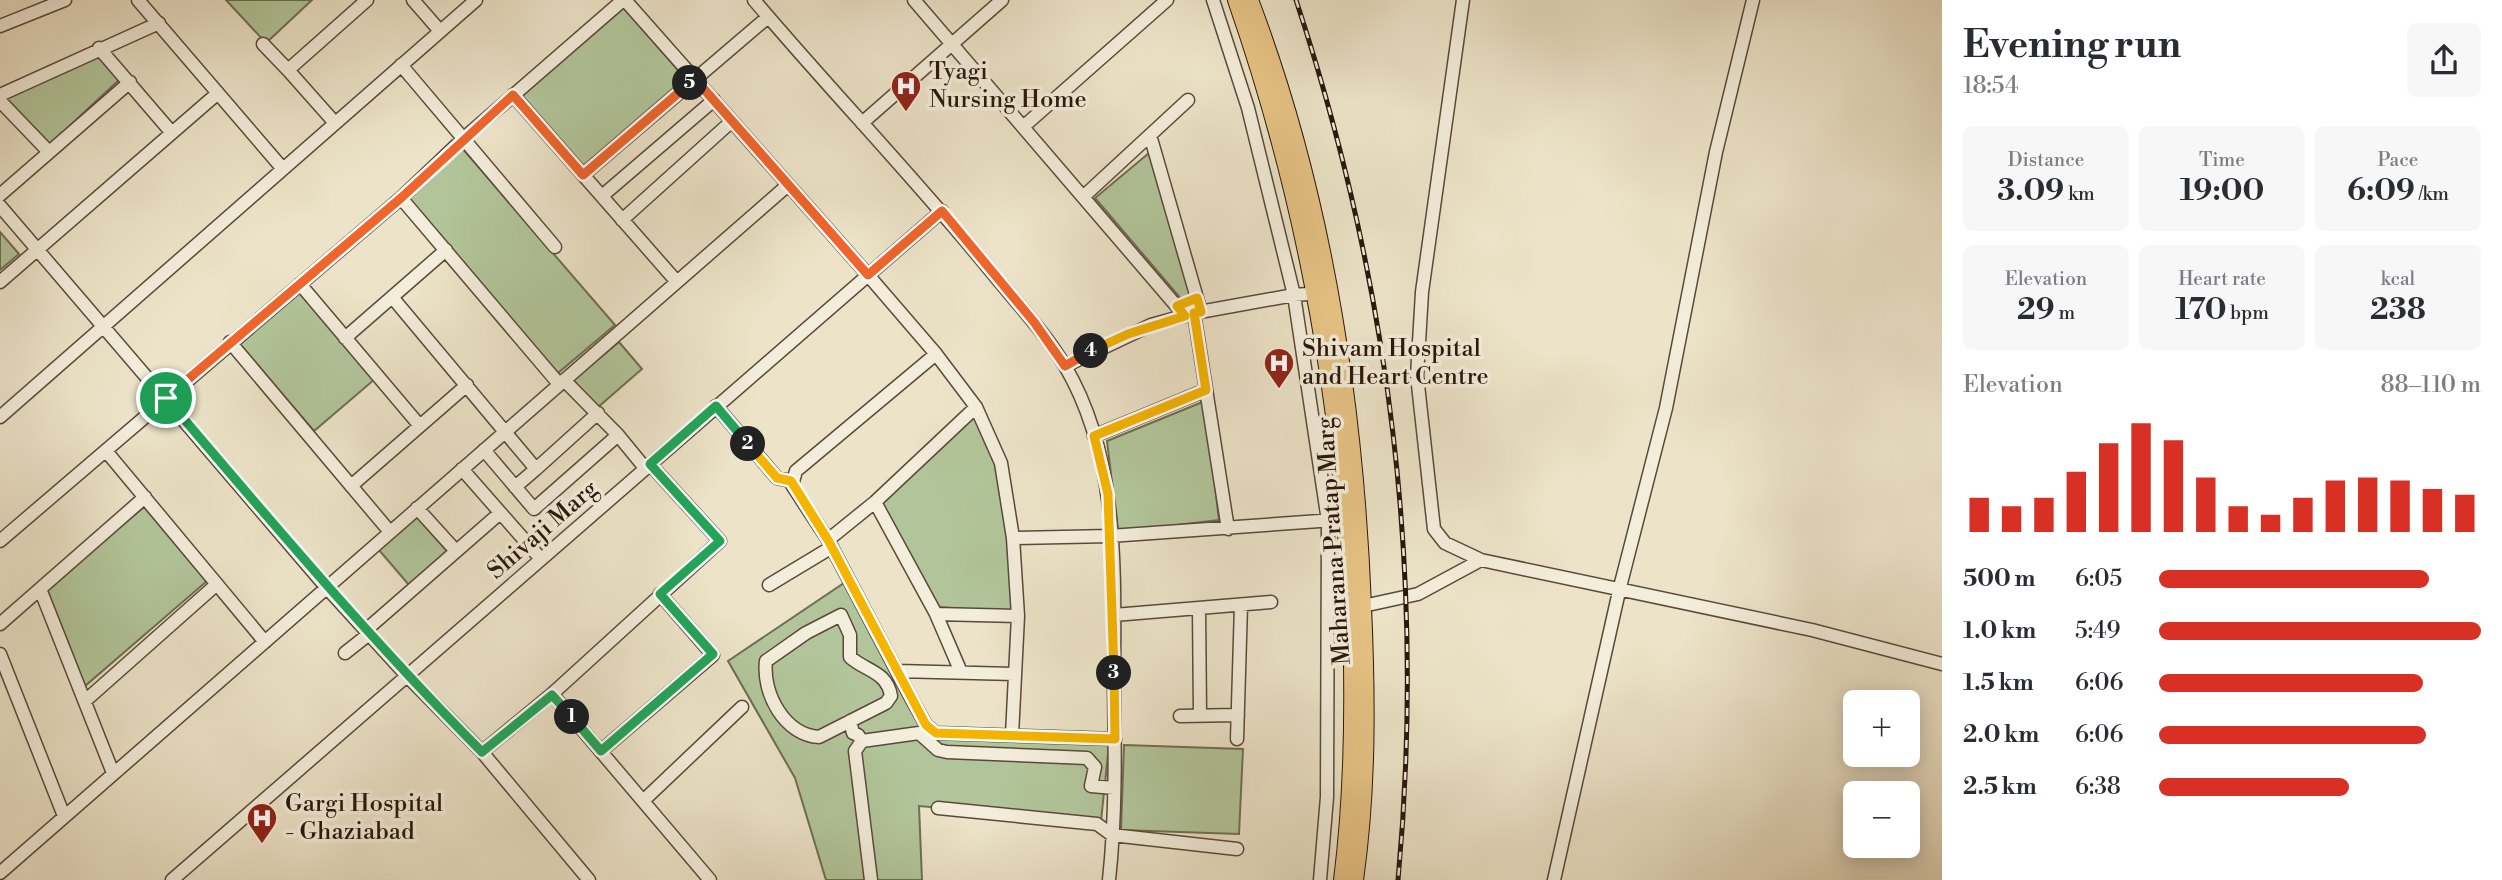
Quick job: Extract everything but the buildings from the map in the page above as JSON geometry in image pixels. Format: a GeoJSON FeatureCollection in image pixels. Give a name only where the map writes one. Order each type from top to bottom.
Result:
{"type":"FeatureCollection","features":[{"type":"Feature","properties":{"kind":"main road","name":"Maharana Pratap Marg"},"geometry":{"type":"LineString","coordinates":[[1236,0],[1322,293],[1346,519],[1354,665],[1348,827],[1342,880]]}},
{"type":"Feature","properties":{"kind":"main road","name":"Maharana Pratap Marg"},"geometry":{"type":"LineString","coordinates":[[1250,0],[1286,110],[1354,454],[1363,606],[1366,720],[1360,842],[1355,880]]}},
{"type":"Feature","properties":{"kind":"street"},"geometry":{"type":"LineString","coordinates":[[0,26],[65,0]]}},
{"type":"Feature","properties":{"kind":"street"},"geometry":{"type":"LineString","coordinates":[[138,0],[283,169]]}},
{"type":"Feature","properties":{"kind":"street"},"geometry":{"type":"LineString","coordinates":[[288,69],[367,0]]}},
{"type":"Feature","properties":{"kind":"street"},"geometry":{"type":"LineString","coordinates":[[413,0],[440,31]]}},
{"type":"Feature","properties":{"kind":"street"},"geometry":{"type":"LineString","coordinates":[[0,417],[476,0]]}},
{"type":"Feature","properties":{"kind":"street"},"geometry":{"type":"LineString","coordinates":[[0,541],[401,198],[463,139],[624,0],[868,275],[936,354],[976,407],[1001,463],[1013,538],[1018,616],[1012,735]]}},
{"type":"Feature","properties":{"kind":"street"},"geometry":{"type":"LineString","coordinates":[[754,0],[942,211],[1034,322],[1065,366],[1094,436],[1108,494],[1114,615],[1115,739],[1109,880]]}},
{"type":"Feature","properties":{"kind":"street"},"geometry":{"type":"LineString","coordinates":[[914,0],[1083,197],[1189,312],[1206,390],[1228,529]]}},
{"type":"Feature","properties":{"kind":"street"},"geometry":{"type":"LineString","coordinates":[[862,123],[1002,0]]}},
{"type":"Feature","properties":{"kind":"street"},"geometry":{"type":"LineString","coordinates":[[1023,127],[1167,0]]}},
{"type":"Feature","properties":{"kind":"street"},"geometry":{"type":"LineString","coordinates":[[1213,0],[1248,108],[1294,295],[1328,521],[1328,797],[1320,880]]}},
{"type":"Feature","properties":{"kind":"street"},"geometry":{"type":"LineString","coordinates":[[1463,0],[1422,292],[1417,376],[1434,529],[1445,543],[1481,560],[1620,587],[1812,630],[1942,664]]}},
{"type":"Feature","properties":{"kind":"street"},"geometry":{"type":"LineString","coordinates":[[1554,880],[1620,587],[1666,408],[1716,152],[1753,0]]}},
{"type":"Feature","properties":{"kind":"street"},"geometry":{"type":"LineString","coordinates":[[583,175],[768,16]]}},
{"type":"Feature","properties":{"kind":"street"},"geometry":{"type":"LineString","coordinates":[[0,95],[159,23]]}},
{"type":"Feature","properties":{"kind":"street"},"geometry":{"type":"LineString","coordinates":[[263,44],[335,123]]}},
{"type":"Feature","properties":{"kind":"street"},"geometry":{"type":"LineString","coordinates":[[99,48],[172,133]]}},
{"type":"Feature","properties":{"kind":"street"},"geometry":{"type":"LineString","coordinates":[[401,65],[555,247]]}},
{"type":"Feature","properties":{"kind":"street"},"geometry":{"type":"LineString","coordinates":[[0,195],[130,82]]}},
{"type":"Feature","properties":{"kind":"street"},"geometry":{"type":"LineString","coordinates":[[0,282],[218,93]]}},
{"type":"Feature","properties":{"kind":"street"},"geometry":{"type":"LineString","coordinates":[[513,95],[677,282]]}},
{"type":"Feature","properties":{"kind":"street"},"geometry":{"type":"LineString","coordinates":[[602,196],[714,100]]}},
{"type":"Feature","properties":{"kind":"street"},"geometry":{"type":"LineString","coordinates":[[1083,197],[1188,100]]}},
{"type":"Feature","properties":{"kind":"street"},"geometry":{"type":"LineString","coordinates":[[0,101],[49,152]]}},
{"type":"Feature","properties":{"kind":"street"},"geometry":{"type":"LineString","coordinates":[[622,220],[732,121]]}},
{"type":"Feature","properties":{"kind":"street"},"geometry":{"type":"LineString","coordinates":[[1150,135],[1197,298],[1189,312]]}},
{"type":"Feature","properties":{"kind":"street"},"geometry":{"type":"LineString","coordinates":[[3,871],[788,184]]}},
{"type":"Feature","properties":{"kind":"street"},"geometry":{"type":"LineString","coordinates":[[401,198],[561,382],[598,414],[720,541],[552,695],[482,752]]}},
{"type":"Feature","properties":{"kind":"street"},"geometry":{"type":"LineString","coordinates":[[0,206],[327,588],[408,677],[482,752],[589,880]]}},
{"type":"Feature","properties":{"kind":"street","name":"Shivaji Marg"},"geometry":{"type":"LineString","coordinates":[[172,880],[942,211]]}},
{"type":"Feature","properties":{"kind":"street"},"geometry":{"type":"LineString","coordinates":[[345,338],[446,250]]}},
{"type":"Feature","properties":{"kind":"street"},"geometry":{"type":"LineString","coordinates":[[300,284],[420,426]]}},
{"type":"Feature","properties":{"kind":"street"},"geometry":{"type":"LineString","coordinates":[[1065,366],[1128,334],[1189,312],[1322,293]]}},
{"type":"Feature","properties":{"kind":"street"},"geometry":{"type":"LineString","coordinates":[[392,297],[536,469]]}},
{"type":"Feature","properties":{"kind":"street"},"geometry":{"type":"LineString","coordinates":[[1189,312],[1197,298]]}},
{"type":"Feature","properties":{"kind":"street"},"geometry":{"type":"LineString","coordinates":[[230,342],[390,532]]}},
{"type":"Feature","properties":{"kind":"street"},"geometry":{"type":"LineString","coordinates":[[791,481],[796,471],[936,354]]}},
{"type":"Feature","properties":{"kind":"street"},"geometry":{"type":"LineString","coordinates":[[351,486],[467,384]]}},
{"type":"Feature","properties":{"kind":"street"},"geometry":{"type":"LineString","coordinates":[[1094,436],[1206,390]]}},
{"type":"Feature","properties":{"kind":"street"},"geometry":{"type":"LineString","coordinates":[[716,406],[777,478],[791,481],[830,543],[926,725],[936,733],[1115,739]]}},
{"type":"Feature","properties":{"kind":"street"},"geometry":{"type":"LineString","coordinates":[[769,584],[830,543],[976,407]]}},
{"type":"Feature","properties":{"kind":"street"},"geometry":{"type":"LineString","coordinates":[[515,486],[598,414]]}},
{"type":"Feature","properties":{"kind":"street"},"geometry":{"type":"LineString","coordinates":[[484,450],[534,509],[618,435]]}},
{"type":"Feature","properties":{"kind":"street"},"geometry":{"type":"LineString","coordinates":[[106,450],[265,642]]}},
{"type":"Feature","properties":{"kind":"street"},"geometry":{"type":"LineString","coordinates":[[462,469],[541,559]]}},
{"type":"Feature","properties":{"kind":"street"},"geometry":{"type":"LineString","coordinates":[[0,624],[145,497]]}},
{"type":"Feature","properties":{"kind":"street"},"geometry":{"type":"LineString","coordinates":[[874,502],[936,614],[961,672]]}},
{"type":"Feature","properties":{"kind":"street"},"geometry":{"type":"LineString","coordinates":[[417,508],[456,551]]}},
{"type":"Feature","properties":{"kind":"street"},"geometry":{"type":"LineString","coordinates":[[345,653],[500,513]]}},
{"type":"Feature","properties":{"kind":"street"},"geometry":{"type":"LineString","coordinates":[[1013,538],[1110,536],[1346,519]]}},
{"type":"Feature","properties":{"kind":"street"},"geometry":{"type":"LineString","coordinates":[[1363,606],[1418,594],[1481,560]]}},
{"type":"Feature","properties":{"kind":"street"},"geometry":{"type":"LineString","coordinates":[[85,701],[217,584]]}},
{"type":"Feature","properties":{"kind":"street"},"geometry":{"type":"LineString","coordinates":[[40,589],[113,773]]}},
{"type":"Feature","properties":{"kind":"street"},"geometry":{"type":"LineString","coordinates":[[601,751],[713,654],[660,594]]}},
{"type":"Feature","properties":{"kind":"street"},"geometry":{"type":"LineString","coordinates":[[1114,615],[1271,603]]}},
{"type":"Feature","properties":{"kind":"street"},"geometry":{"type":"LineString","coordinates":[[1237,740],[1241,605]]}},
{"type":"Feature","properties":{"kind":"street"},"geometry":{"type":"LineString","coordinates":[[1199,608],[1200,715]]}},
{"type":"Feature","properties":{"kind":"street"},"geometry":{"type":"LineString","coordinates":[[936,614],[1018,616]]}},
{"type":"Feature","properties":{"kind":"street"},"geometry":{"type":"LineString","coordinates":[[841,615],[850,635],[850,657],[878,673],[890,685],[891,696],[886,702],[850,722],[820,737],[807,736],[794,730],[777,710],[765,674],[766,661],[806,633],[841,615]]}},
{"type":"Feature","properties":{"kind":"street"},"geometry":{"type":"LineString","coordinates":[[0,654],[64,816]]}},
{"type":"Feature","properties":{"kind":"street"},"geometry":{"type":"LineString","coordinates":[[897,671],[1014,674]]}},
{"type":"Feature","properties":{"kind":"street"},"geometry":{"type":"LineString","coordinates":[[552,695],[710,880]]}},
{"type":"Feature","properties":{"kind":"street"},"geometry":{"type":"LineString","coordinates":[[643,801],[742,707]]}},
{"type":"Feature","properties":{"kind":"street"},"geometry":{"type":"LineString","coordinates":[[1180,716],[1238,715]]}},
{"type":"Feature","properties":{"kind":"street"},"geometry":{"type":"LineString","coordinates":[[850,722],[853,733],[859,735],[862,741]]}},
{"type":"Feature","properties":{"kind":"street"},"geometry":{"type":"LineString","coordinates":[[871,880],[855,751],[862,741],[919,733],[938,750],[947,752],[1087,758],[1095,767],[1091,786],[1114,788]]}},
{"type":"Feature","properties":{"kind":"street"},"geometry":{"type":"LineString","coordinates":[[938,808],[1097,824],[1112,835],[1237,849]]}},
{"type":"Feature","properties":{"kind":"green space"},"geometry":{"type":"Polygon","coordinates":[[[226,0],[312,0],[266,43],[226,0]]]}},
{"type":"Feature","properties":{"kind":"green space"},"geometry":{"type":"Polygon","coordinates":[[[623,7],[685,78],[583,166],[521,95],[623,7]]]}},
{"type":"Feature","properties":{"kind":"green space"},"geometry":{"type":"Polygon","coordinates":[[[96,54],[120,79],[48,146],[3,97],[96,54]]]}},
{"type":"Feature","properties":{"kind":"green space"},"geometry":{"type":"Polygon","coordinates":[[[463,149],[615,325],[558,373],[408,199],[463,149]]]}},
{"type":"Feature","properties":{"kind":"green space"},"geometry":{"type":"Polygon","coordinates":[[[1149,153],[1191,299],[1182,300],[1095,198],[1149,153]]]}},
{"type":"Feature","properties":{"kind":"green space"},"geometry":{"type":"Polygon","coordinates":[[[0,232],[19,254],[0,270],[0,232]]]}},
{"type":"Feature","properties":{"kind":"green space"},"geometry":{"type":"Polygon","coordinates":[[[298,290],[375,379],[314,431],[238,342],[298,290]]]}},
{"type":"Feature","properties":{"kind":"green space"},"geometry":{"type":"Polygon","coordinates":[[[619,342],[642,369],[597,408],[573,380],[619,342]]]}},
{"type":"Feature","properties":{"kind":"green space"},"geometry":{"type":"Polygon","coordinates":[[[1205,401],[1219,520],[1118,532],[1107,441],[1205,401]]]}},
{"type":"Feature","properties":{"kind":"green space"},"geometry":{"type":"Polygon","coordinates":[[[975,414],[1000,465],[1015,612],[937,607],[879,501],[975,414]]]}},
{"type":"Feature","properties":{"kind":"green space"},"geometry":{"type":"Polygon","coordinates":[[[144,507],[207,581],[85,686],[47,589],[144,507]]]}},
{"type":"Feature","properties":{"kind":"green space"},"geometry":{"type":"Polygon","coordinates":[[[416,516],[447,551],[409,585],[379,550],[416,516]]]}},
{"type":"Feature","properties":{"kind":"green space"},"geometry":{"type":"Polygon","coordinates":[[[844,583],[927,731],[1109,745],[1101,821],[919,806],[922,880],[826,880],[795,778],[728,661],[844,583]]]}},
{"type":"Feature","properties":{"kind":"green space"},"geometry":{"type":"Polygon","coordinates":[[[1124,745],[1243,749],[1239,834],[1121,830],[1124,745]]]}},
{"type":"Feature","properties":{"kind":"railway"},"geometry":{"type":"LineString","coordinates":[[1296,0],[1329,108],[1356,217],[1377,325],[1393,435],[1403,545],[1407,656],[1406,767],[1398,880]]}},
{"type":"Feature","properties":{"kind":"place","name":"Tyagi Nursing Home"},"geometry":{"type":"Point","coordinates":[906,113]}},
{"type":"Feature","properties":{"kind":"place","name":"Shivam Hospital and Heart Centre"},"geometry":{"type":"Point","coordinates":[1279,390]}},
{"type":"Feature","properties":{"kind":"place","name":"Gargi Hospital - Ghaziabad"},"geometry":{"type":"Point","coordinates":[262,845]}},
{"type":"Feature","properties":{"kind":"route"},"geometry":{"type":"LineString","coordinates":[[695,79],[868,275],[942,211],[1034,322],[1065,366],[1128,334],[1185,316],[1177,306],[1197,298],[1201,312],[1194,313],[1206,390],[1094,436],[1108,494],[1114,615],[1115,739],[936,733],[926,725],[828,540],[793,489],[791,481],[777,478],[716,406],[650,464],[720,541],[660,594],[713,654],[601,751],[552,695],[482,752],[408,677],[327,588],[166,398],[401,198],[513,95],[583,175],[695,79]]}}]}
